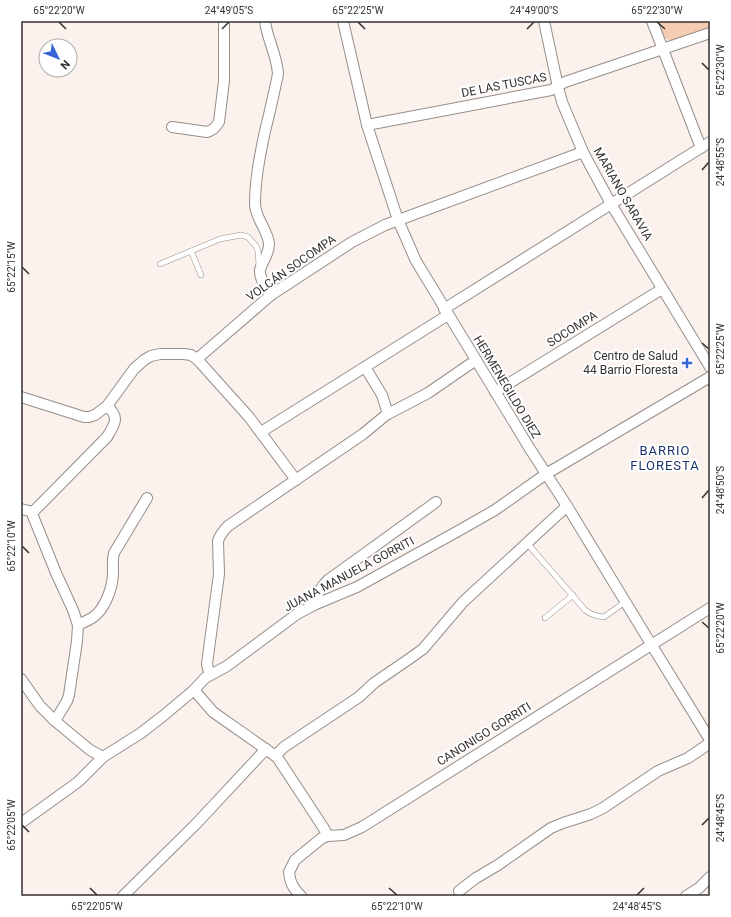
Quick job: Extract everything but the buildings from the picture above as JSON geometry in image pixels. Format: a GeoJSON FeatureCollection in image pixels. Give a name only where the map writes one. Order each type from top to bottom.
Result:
{"type":"FeatureCollection","features":[{"type":"Feature","properties":{"kind":"street"},"geometry":{"type":"LineString","coordinates":[[172,127],[207,132],[215,128],[219,122],[224,81],[224,21]]}},
{"type":"Feature","properties":{"kind":"street"},"geometry":{"type":"LineString","coordinates":[[265,21],[267,32],[276,56],[278,74],[259,159],[256,179],[255,206],[266,233],[269,245],[260,270],[262,280],[271,295]]}},
{"type":"Feature","properties":{"kind":"street","name":"HERMENEGILDO DIEZ"},"geometry":{"type":"LineString","coordinates":[[343,21],[367,125],[398,220],[416,261],[530,450],[567,506],[710,741]]}},
{"type":"Feature","properties":{"kind":"street","name":"MARIANO SARAVIA"},"geometry":{"type":"LineString","coordinates":[[544,21],[562,102],[583,152],[611,204],[710,368]]}},
{"type":"Feature","properties":{"kind":"street"},"geometry":{"type":"LineString","coordinates":[[652,21],[701,148]]}},
{"type":"Feature","properties":{"kind":"street","name":"DE LAS TUSCAS"},"geometry":{"type":"LineString","coordinates":[[367,125],[551,90],[565,82],[710,33]]}},
{"type":"Feature","properties":{"kind":"street"},"geometry":{"type":"LineString","coordinates":[[261,432],[365,367],[611,204],[710,142]]}},
{"type":"Feature","properties":{"kind":"street","name":"VOLCÁN SOCOMPA"},"geometry":{"type":"LineString","coordinates":[[197,358],[271,295],[352,242],[398,220],[583,152]]}},
{"type":"Feature","properties":{"kind":"street","name":"SOCOMPA"},"geometry":{"type":"LineString","coordinates":[[495,392],[662,289]]}},
{"type":"Feature","properties":{"kind":"street"},"geometry":{"type":"LineString","coordinates":[[21,397],[84,417],[94,415],[107,406],[134,369],[144,360],[151,356],[160,354],[191,355],[197,358],[249,417],[296,480]]}},
{"type":"Feature","properties":{"kind":"street"},"geometry":{"type":"LineString","coordinates":[[211,674],[207,664],[220,574],[218,541],[228,526],[363,434],[388,414],[428,393],[476,360]]}},
{"type":"Feature","properties":{"kind":"street"},"geometry":{"type":"LineString","coordinates":[[365,367],[382,395],[388,414]]}},
{"type":"Feature","properties":{"kind":"street","name":"JUANA MANUELA GORRITI"},"geometry":{"type":"LineString","coordinates":[[21,823],[78,782],[103,757],[141,733],[163,716],[194,690],[205,678],[227,666],[297,614],[356,587],[495,510],[546,474],[710,377]]}},
{"type":"Feature","properties":{"kind":"street"},"geometry":{"type":"LineString","coordinates":[[33,512],[107,437],[114,423],[115,416],[107,406]]}},
{"type":"Feature","properties":{"kind":"street"},"geometry":{"type":"LineString","coordinates":[[78,625],[92,618],[105,604],[113,573],[114,553],[147,498]]}},
{"type":"Feature","properties":{"kind":"street"},"geometry":{"type":"LineString","coordinates":[[314,605],[321,587],[328,580],[436,502]]}},
{"type":"Feature","properties":{"kind":"street"},"geometry":{"type":"LineString","coordinates":[[275,756],[284,747],[359,697],[374,683],[410,660],[423,649],[463,602],[567,506]]}},
{"type":"Feature","properties":{"kind":"street"},"geometry":{"type":"LineString","coordinates":[[21,508],[33,512]]}},
{"type":"Feature","properties":{"kind":"street"},"geometry":{"type":"LineString","coordinates":[[33,512],[33,516],[78,625],[69,695],[55,722]]}},
{"type":"Feature","properties":{"kind":"street","name":"CANONIGO GORRITI"},"geometry":{"type":"LineString","coordinates":[[301,896],[293,887],[288,872],[295,860],[322,838],[328,836],[344,836],[362,826],[650,644],[710,608]]}},
{"type":"Feature","properties":{"kind":"street"},"geometry":{"type":"LineString","coordinates":[[21,679],[40,706],[55,722],[90,750],[103,757]]}},
{"type":"Feature","properties":{"kind":"street"},"geometry":{"type":"LineString","coordinates":[[194,690],[213,712],[280,760],[328,836]]}},
{"type":"Feature","properties":{"kind":"street"},"geometry":{"type":"LineString","coordinates":[[459,891],[551,828],[603,808],[658,771],[688,758],[710,741]]}},
{"type":"Feature","properties":{"kind":"street"},"geometry":{"type":"LineString","coordinates":[[123,896],[196,824],[266,749]]}},
{"type":"Feature","properties":{"kind":"street"},"geometry":{"type":"LineString","coordinates":[[686,896],[699,888],[710,877]]}},
{"type":"Feature","properties":{"kind":"lane"},"geometry":{"type":"LineString","coordinates":[[160,264],[220,239],[241,235],[248,237],[256,246],[260,270]]}},
{"type":"Feature","properties":{"kind":"lane"},"geometry":{"type":"LineString","coordinates":[[191,251],[201,275]]}},
{"type":"Feature","properties":{"kind":"lane"},"geometry":{"type":"LineString","coordinates":[[527,543],[590,614],[604,617],[625,602]]}},
{"type":"Feature","properties":{"kind":"lane"},"geometry":{"type":"LineString","coordinates":[[545,618],[573,596]]}},
{"type":"Feature","properties":{"kind":"shaded area"},"geometry":{"type":"Polygon","coordinates":[[[656,21],[710,21],[710,27],[671,41],[662,37],[656,21]]]}},
{"type":"Feature","properties":{"kind":"place","name":"Centro de Salud 44 Barrio Floresta"},"geometry":{"type":"Point","coordinates":[687,363]}},
{"type":"Feature","properties":{"kind":"district","name":"BARRIO FLORESTA"},"geometry":{"type":"Point","coordinates":[665,458]}}]}
